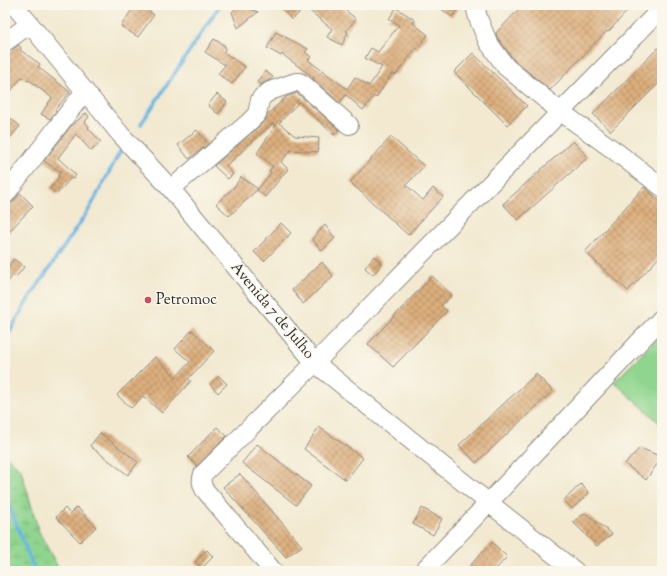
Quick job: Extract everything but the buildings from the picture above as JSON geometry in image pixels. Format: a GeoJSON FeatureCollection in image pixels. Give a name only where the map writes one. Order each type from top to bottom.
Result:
{"type":"FeatureCollection","features":[{"type":"Feature","properties":{"kind":"street","name":"Avenida 7 de Julho"},"geometry":{"type":"LineString","coordinates":[[14,5],[122,135],[171,189],[315,362],[575,571]]}},
{"type":"Feature","properties":{"kind":"street"},"geometry":{"type":"LineString","coordinates":[[475,5],[478,18],[488,42],[506,67],[561,112],[662,187]]}},
{"type":"Feature","properties":{"kind":"street"},"geometry":{"type":"LineString","coordinates":[[273,571],[204,489],[201,484],[203,474],[662,8]]}},
{"type":"Feature","properties":{"kind":"street"},"geometry":{"type":"LineString","coordinates":[[5,42],[30,24]]}},
{"type":"Feature","properties":{"kind":"street"},"geometry":{"type":"LineString","coordinates":[[171,189],[248,123],[257,114],[260,100],[270,91],[299,82],[349,125]]}},
{"type":"Feature","properties":{"kind":"street"},"geometry":{"type":"LineString","coordinates":[[5,195],[85,91]]}},
{"type":"Feature","properties":{"kind":"street"},"geometry":{"type":"LineString","coordinates":[[423,571],[489,503],[662,318]]}},
{"type":"Feature","properties":{"kind":"green space"},"geometry":{"type":"Polygon","coordinates":[[[662,334],[662,425],[614,382],[662,334]]]}},
{"type":"Feature","properties":{"kind":"green space"},"geometry":{"type":"Polygon","coordinates":[[[5,455],[21,470],[39,532],[60,571],[5,571],[5,455]]]}},
{"type":"Feature","properties":{"kind":"waterway"},"geometry":{"type":"LineString","coordinates":[[141,124],[220,5]]}},
{"type":"Feature","properties":{"kind":"waterway"},"geometry":{"type":"LineString","coordinates":[[5,340],[26,303],[90,208],[122,148]]}},
{"type":"Feature","properties":{"kind":"waterway"},"geometry":{"type":"LineString","coordinates":[[5,501],[8,503],[35,571]]}},
{"type":"Feature","properties":{"kind":"place","name":"Petromoc"},"geometry":{"type":"Point","coordinates":[148,300]}}]}
